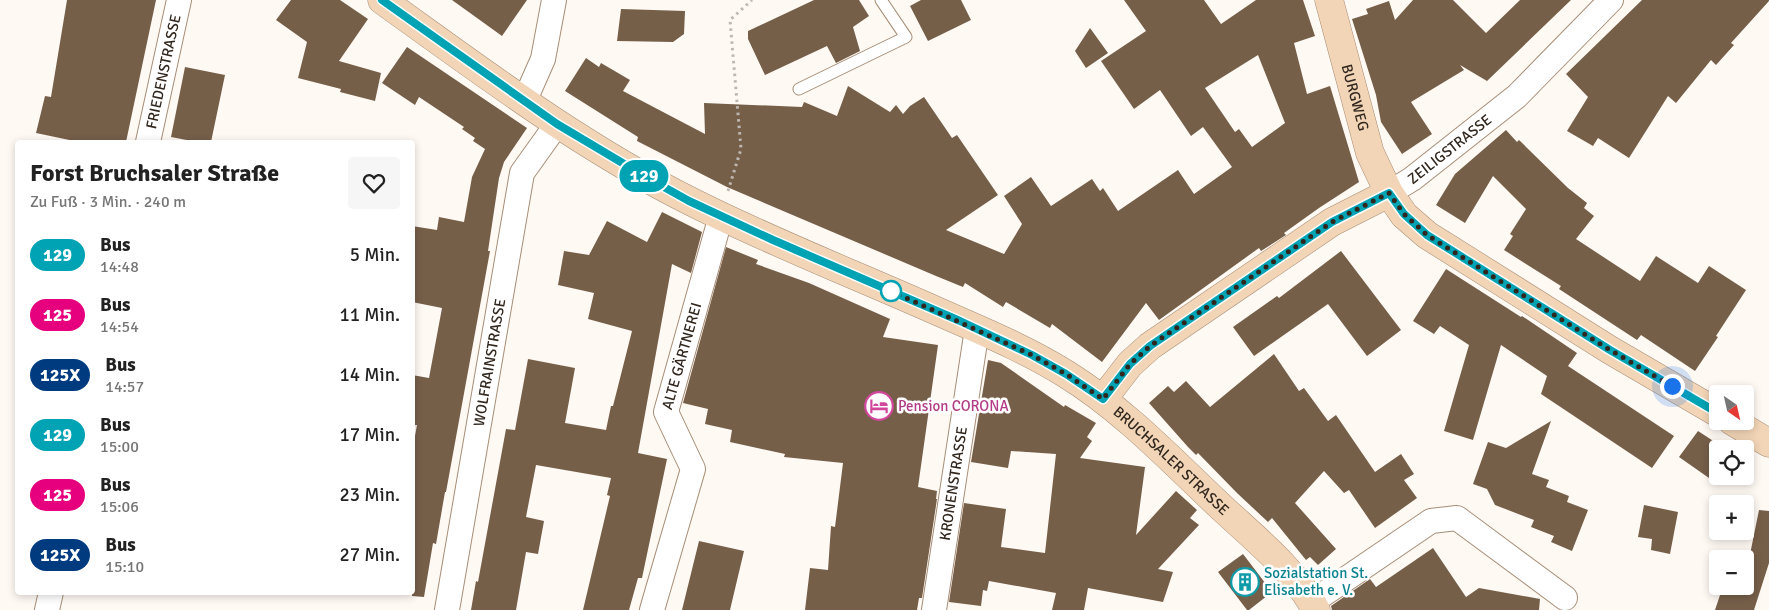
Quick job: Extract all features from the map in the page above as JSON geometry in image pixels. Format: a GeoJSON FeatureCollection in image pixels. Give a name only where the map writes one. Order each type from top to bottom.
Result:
{"type":"FeatureCollection","features":[{"type":"Feature","properties":{"kind":"street","name":"FRIEDENSTRASSE"},"geometry":{"type":"LineString","coordinates":[[148,140],[180,0]]}},
{"type":"Feature","properties":{"kind":"street","name":"BRUCHSALER STRASSE"},"geometry":{"type":"LineString","coordinates":[[382,0],[524,102],[646,177],[721,216],[977,329],[1032,355],[1066,374],[1103,399],[1151,440],[1286,570],[1313,607],[1431,522],[1457,518],[1565,598]]}},
{"type":"Feature","properties":{"kind":"street"},"geometry":{"type":"LineString","coordinates":[[524,102],[543,59],[554,0]]}},
{"type":"Feature","properties":{"kind":"street","name":"BURGWEG"},"geometry":{"type":"LineString","coordinates":[[1329,0],[1370,153],[1389,193],[1404,214],[1427,235],[1610,350],[1709,408]]}},
{"type":"Feature","properties":{"kind":"street","name":"ZEILIGSTRASSE"},"geometry":{"type":"LineString","coordinates":[[1103,399],[1130,364],[1150,346],[1332,222],[1412,179],[1517,96],[1611,0]]}},
{"type":"Feature","properties":{"kind":"street","name":"WOLFRAINSTRASSE"},"geometry":{"type":"LineString","coordinates":[[447,610],[522,173],[557,124]]}},
{"type":"Feature","properties":{"kind":"street","name":"ALTE GÄRTNEREI"},"geometry":{"type":"LineString","coordinates":[[652,610],[693,469],[666,412],[721,216]]}},
{"type":"Feature","properties":{"kind":"street","name":"KRONENSTRASSE"},"geometry":{"type":"LineString","coordinates":[[934,610],[977,329]]}},
{"type":"Feature","properties":{"kind":"street"},"geometry":{"type":"LineString","coordinates":[[1747,430],[1769,443]]}},
{"type":"Feature","properties":{"kind":"street"},"geometry":{"type":"LineString","coordinates":[[47,610],[50,595]]}},
{"type":"Feature","properties":{"kind":"lane"},"geometry":{"type":"LineString","coordinates":[[799,89],[906,37],[881,0]]}},
{"type":"Feature","properties":{"kind":"path"},"geometry":{"type":"LineString","coordinates":[[721,216],[741,150],[730,20],[752,0]]}},
{"type":"Feature","properties":{"kind":"building"},"geometry":{"type":"Polygon","coordinates":[[[67,0],[156,0],[126,140],[69,140],[36,133],[45,96],[51,97],[67,0]]]}},
{"type":"Feature","properties":{"kind":"building"},"geometry":{"type":"Polygon","coordinates":[[[291,0],[340,0],[368,19],[339,61],[381,73],[375,101],[340,92],[341,89],[298,78],[307,42],[276,20],[291,0]]]}},
{"type":"Feature","properties":{"kind":"building"},"geometry":{"type":"Polygon","coordinates":[[[452,0],[527,0],[502,36],[452,0]]]}},
{"type":"Feature","properties":{"kind":"building"},"geometry":{"type":"Polygon","coordinates":[[[814,0],[859,0],[869,16],[853,27],[860,51],[836,63],[827,46],[765,75],[748,39],[748,31],[814,0]]]}},
{"type":"Feature","properties":{"kind":"building"},"geometry":{"type":"Polygon","coordinates":[[[921,0],[961,0],[971,20],[928,41],[910,6],[921,0]]]}},
{"type":"Feature","properties":{"kind":"building"},"geometry":{"type":"Polygon","coordinates":[[[1124,0],[1204,0],[1221,24],[1256,0],[1303,0],[1315,36],[1294,43],[1307,94],[1330,86],[1359,182],[1284,233],[1286,235],[1261,251],[1259,248],[1159,320],[1146,303],[1102,362],[1052,324],[1050,328],[1006,302],[1003,307],[965,283],[963,287],[727,187],[637,141],[638,137],[565,91],[586,58],[599,67],[601,63],[630,80],[623,91],[705,134],[704,103],[802,107],[804,102],[837,116],[848,86],[890,112],[896,105],[903,114],[910,106],[924,97],[952,138],[957,135],[998,195],[946,230],[1004,254],[1022,224],[1004,196],[1031,177],[1051,206],[1092,179],[1100,191],[1103,188],[1118,211],[1178,170],[1194,194],[1232,167],[1203,127],[1191,136],[1160,90],[1134,109],[1101,61],[1146,31],[1124,0]],[[1258,55],[1205,88],[1235,132],[1239,129],[1252,147],[1285,123],[1258,55]]]}},
{"type":"Feature","properties":{"kind":"building"},"geometry":{"type":"Polygon","coordinates":[[[1413,0],[1453,0],[1486,33],[1520,0],[1571,0],[1487,81],[1460,65],[1464,70],[1411,102],[1432,134],[1402,154],[1381,122],[1376,95],[1352,19],[1368,14],[1366,9],[1389,1],[1395,20],[1413,0]]]}},
{"type":"Feature","properties":{"kind":"building"},"geometry":{"type":"Polygon","coordinates":[[[1642,0],[1769,1],[1731,43],[1734,45],[1716,65],[1711,60],[1676,103],[1668,96],[1629,158],[1598,138],[1593,146],[1567,131],[1588,97],[1566,74],[1642,0]]]}},
{"type":"Feature","properties":{"kind":"building"},"geometry":{"type":"Polygon","coordinates":[[[621,9],[685,11],[684,34],[673,42],[617,41],[621,9]]]}},
{"type":"Feature","properties":{"kind":"building"},"geometry":{"type":"Polygon","coordinates":[[[1090,28],[1108,53],[1086,68],[1075,51],[1090,28]]]}},
{"type":"Feature","properties":{"kind":"building"},"geometry":{"type":"Polygon","coordinates":[[[407,47],[527,128],[504,162],[499,178],[488,251],[490,251],[446,492],[436,544],[433,543],[424,597],[412,596],[415,595],[415,436],[417,425],[415,425],[415,376],[429,378],[442,308],[415,303],[415,226],[437,230],[439,217],[464,222],[472,177],[485,149],[473,141],[475,138],[462,129],[464,127],[419,97],[415,105],[382,83],[407,47]]]}},
{"type":"Feature","properties":{"kind":"building"},"geometry":{"type":"Polygon","coordinates":[[[185,67],[225,75],[211,140],[187,140],[171,137],[185,67]]]}},
{"type":"Feature","properties":{"kind":"building"},"geometry":{"type":"Polygon","coordinates":[[[1506,130],[1517,142],[1519,140],[1568,188],[1587,203],[1584,208],[1594,216],[1576,239],[1640,281],[1656,256],[1698,283],[1709,266],[1746,290],[1695,371],[1641,335],[1637,340],[1559,289],[1561,286],[1504,250],[1513,236],[1510,234],[1526,209],[1493,176],[1465,223],[1436,205],[1455,174],[1506,130]]]}},
{"type":"Feature","properties":{"kind":"building"},"geometry":{"type":"Polygon","coordinates":[[[662,212],[702,232],[691,273],[672,264],[638,453],[667,459],[642,578],[638,578],[629,610],[583,610],[610,496],[607,495],[611,478],[536,465],[526,517],[544,521],[538,554],[526,552],[516,610],[471,610],[476,581],[478,582],[506,429],[515,430],[528,359],[575,368],[565,423],[606,430],[611,406],[613,406],[632,331],[588,319],[594,293],[558,285],[564,251],[589,255],[607,221],[647,242],[662,212]]]}},
{"type":"Feature","properties":{"kind":"building"},"geometry":{"type":"Polygon","coordinates":[[[726,247],[758,260],[756,264],[809,283],[890,319],[883,337],[938,345],[918,487],[937,491],[937,499],[922,598],[919,598],[917,610],[805,610],[810,568],[828,570],[831,526],[835,527],[843,463],[784,457],[785,454],[730,442],[732,430],[705,424],[708,409],[683,403],[726,247]]]}},
{"type":"Feature","properties":{"kind":"building"},"geometry":{"type":"Polygon","coordinates":[[[1341,251],[1401,330],[1367,356],[1328,304],[1254,356],[1233,327],[1277,296],[1279,298],[1341,251]]]}},
{"type":"Feature","properties":{"kind":"building"},"geometry":{"type":"Polygon","coordinates":[[[1446,269],[1577,353],[1568,366],[1674,436],[1652,468],[1541,394],[1547,376],[1501,345],[1473,440],[1444,431],[1469,345],[1440,326],[1434,334],[1413,321],[1446,269]]]}},
{"type":"Feature","properties":{"kind":"building"},"geometry":{"type":"Polygon","coordinates":[[[1274,354],[1299,391],[1304,388],[1328,421],[1336,415],[1375,472],[1401,454],[1414,474],[1404,480],[1417,498],[1375,528],[1349,490],[1344,493],[1324,471],[1295,503],[1336,549],[1318,565],[1310,557],[1306,560],[1272,518],[1268,522],[1198,453],[1196,455],[1149,403],[1168,386],[1174,392],[1186,381],[1210,407],[1274,354]]]}},
{"type":"Feature","properties":{"kind":"building"},"geometry":{"type":"Polygon","coordinates":[[[988,360],[1001,363],[1064,407],[1065,405],[1096,423],[1087,437],[1092,441],[1080,458],[1145,467],[1136,535],[1176,491],[1197,510],[1190,518],[1199,525],[1158,569],[1173,572],[1163,602],[1088,588],[1084,610],[1052,610],[1056,593],[989,581],[987,591],[983,590],[981,606],[949,602],[964,503],[1006,509],[1001,547],[1045,553],[1056,454],[1011,451],[1008,468],[971,462],[988,360]]]}},
{"type":"Feature","properties":{"kind":"building"},"geometry":{"type":"Polygon","coordinates":[[[1551,421],[1532,474],[1549,480],[1546,487],[1569,496],[1567,502],[1588,510],[1572,551],[1551,542],[1554,536],[1531,527],[1534,520],[1495,505],[1487,489],[1473,484],[1488,442],[1506,448],[1551,421]]]}},
{"type":"Feature","properties":{"kind":"building"},"geometry":{"type":"Polygon","coordinates":[[[1698,431],[1712,440],[1709,440],[1709,478],[1679,457],[1698,431]]]}},
{"type":"Feature","properties":{"kind":"building"},"geometry":{"type":"Polygon","coordinates":[[[1644,505],[1678,512],[1670,554],[1651,550],[1652,539],[1638,537],[1644,505]]]}},
{"type":"Feature","properties":{"kind":"building"},"geometry":{"type":"Polygon","coordinates":[[[1759,510],[1769,511],[1769,563],[1754,610],[1715,610],[1720,595],[1754,595],[1754,550],[1751,550],[1759,510]]]}},
{"type":"Feature","properties":{"kind":"building"},"geometry":{"type":"Polygon","coordinates":[[[699,541],[744,551],[730,610],[682,610],[699,541]]]}},
{"type":"Feature","properties":{"kind":"building"},"geometry":{"type":"Polygon","coordinates":[[[1433,548],[1466,597],[1479,588],[1540,599],[1539,610],[1332,610],[1331,606],[1370,579],[1376,587],[1433,548]]]}},
{"type":"Feature","properties":{"kind":"building","name":"Sozialstation St. Elisabeth e. V."},"geometry":{"type":"Polygon","coordinates":[[[1243,554],[1272,592],[1249,610],[1247,610],[1218,572],[1243,554]]]}},
{"type":"Feature","properties":{"kind":"bus line","name":"129"},"geometry":{"type":"LineString","coordinates":[[382,0],[557,124],[689,201],[773,240],[960,321],[1032,355],[1066,374],[1103,399],[1130,364],[1150,346],[1332,222],[1389,193],[1404,214],[1427,235],[1610,350],[1709,408]]}},
{"type":"Feature","properties":{"kind":"place","name":"Pension CORONA"},"geometry":{"type":"Point","coordinates":[879,406]}},
{"type":"Feature","properties":{"kind":"place","name":"Sozialstation St. Elisabeth e. V."},"geometry":{"type":"Point","coordinates":[1245,582]}},
{"type":"Feature","properties":{"kind":"route"},"geometry":{"type":"LineString","coordinates":[[891,291],[1032,355],[1066,374],[1103,399],[1130,364],[1150,346],[1332,222],[1389,193],[1404,214],[1427,235],[1610,350],[1672,386]]}}]}
